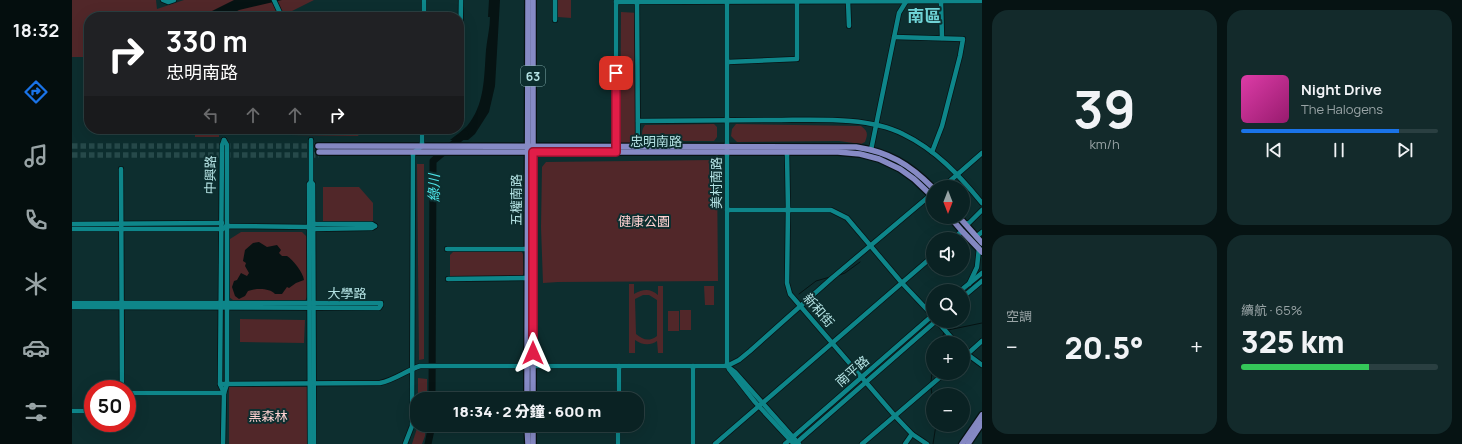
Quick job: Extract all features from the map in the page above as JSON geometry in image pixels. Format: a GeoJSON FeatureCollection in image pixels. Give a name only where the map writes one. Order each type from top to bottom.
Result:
{"type":"FeatureCollection","features":[{"type":"Feature","properties":{"kind":"main road","name":"五權南路"},"geometry":{"type":"LineString","coordinates":[[528,0],[530,366],[528,392]]}},
{"type":"Feature","properties":{"kind":"main road","name":"五權南路"},"geometry":{"type":"LineString","coordinates":[[530,150],[533,0]]}},
{"type":"Feature","properties":{"kind":"main road","name":"忠明南路"},"geometry":{"type":"LineString","coordinates":[[530,150],[463,147],[319,149],[398,155],[413,153],[424,148],[447,152],[638,149],[727,150],[856,147],[871,150],[902,162],[926,181]]}},
{"type":"Feature","properties":{"kind":"main road","name":"忠明南路"},"geometry":{"type":"LineString","coordinates":[[727,150],[788,153],[838,152],[865,155],[900,169],[926,190]]}},
{"type":"Feature","properties":{"kind":"main road"},"geometry":{"type":"LineString","coordinates":[[956,224],[980,250]]}},
{"type":"Feature","properties":{"kind":"main road"},"geometry":{"type":"LineString","coordinates":[[965,224],[982,243]]}},
{"type":"Feature","properties":{"kind":"main road","name":"五權南路"},"geometry":{"type":"LineString","coordinates":[[530,249],[528,278],[530,366],[532,392]]}},
{"type":"Feature","properties":{"kind":"main road"},"geometry":{"type":"LineString","coordinates":[[962,444],[982,415]]}},
{"type":"Feature","properties":{"kind":"main road"},"geometry":{"type":"LineString","coordinates":[[968,444],[982,423]]}},
{"type":"Feature","properties":{"kind":"main road"},"geometry":{"type":"LineString","coordinates":[[527,432],[528,444]]}},
{"type":"Feature","properties":{"kind":"main road"},"geometry":{"type":"LineString","coordinates":[[533,432],[533,444]]}},
{"type":"Feature","properties":{"kind":"street"},"geometry":{"type":"LineString","coordinates":[[163,0],[168,2],[174,0]]}},
{"type":"Feature","properties":{"kind":"street"},"geometry":{"type":"LineString","coordinates":[[274,0],[279,12]]}},
{"type":"Feature","properties":{"kind":"street"},"geometry":{"type":"LineString","coordinates":[[424,0],[424,12]]}},
{"type":"Feature","properties":{"kind":"street"},"geometry":{"type":"LineString","coordinates":[[461,0],[461,12]]}},
{"type":"Feature","properties":{"kind":"street"},"geometry":{"type":"LineString","coordinates":[[555,0],[555,20]]}},
{"type":"Feature","properties":{"kind":"street"},"geometry":{"type":"LineString","coordinates":[[616,150],[616,1],[982,2]]}},
{"type":"Feature","properties":{"kind":"street"},"geometry":{"type":"LineString","coordinates":[[637,1],[638,149]]}},
{"type":"Feature","properties":{"kind":"street","name":"美村南路"},"geometry":{"type":"LineString","coordinates":[[727,1],[727,366]]}},
{"type":"Feature","properties":{"kind":"street"},"geometry":{"type":"LineString","coordinates":[[728,62],[797,59],[797,1]]}},
{"type":"Feature","properties":{"kind":"street"},"geometry":{"type":"LineString","coordinates":[[848,1],[849,26]]}},
{"type":"Feature","properties":{"kind":"street"},"geometry":{"type":"LineString","coordinates":[[871,150],[899,13],[908,1]]}},
{"type":"Feature","properties":{"kind":"street"},"geometry":{"type":"LineString","coordinates":[[941,2],[942,38]]}},
{"type":"Feature","properties":{"kind":"street"},"geometry":{"type":"LineString","coordinates":[[894,37],[962,39],[960,56],[942,126],[932,152]]}},
{"type":"Feature","properties":{"kind":"street","name":"忠明南路"},"geometry":{"type":"LineString","coordinates":[[638,121],[838,120],[877,125],[902,133],[932,152],[958,174],[982,203]]}},
{"type":"Feature","properties":{"kind":"street"},"geometry":{"type":"LineString","coordinates":[[423,134],[424,148]]}},
{"type":"Feature","properties":{"kind":"street","name":"中興路"},"geometry":{"type":"LineString","coordinates":[[223,444],[224,393],[227,384],[226,305],[228,226],[227,145],[224,140],[222,145],[220,226],[220,384],[224,393]]}},
{"type":"Feature","properties":{"kind":"street"},"geometry":{"type":"LineString","coordinates":[[310,140],[311,182],[313,184],[310,226],[314,444]]}},
{"type":"Feature","properties":{"kind":"street"},"geometry":{"type":"LineString","coordinates":[[405,444],[412,426],[413,153]]}},
{"type":"Feature","properties":{"kind":"street","name":"新和街"},"geometry":{"type":"LineString","coordinates":[[788,153],[787,283],[790,294],[895,416],[912,434],[927,444]]}},
{"type":"Feature","properties":{"kind":"street"},"geometry":{"type":"LineString","coordinates":[[951,180],[982,153]]}},
{"type":"Feature","properties":{"kind":"street"},"geometry":{"type":"LineString","coordinates":[[121,169],[122,380]]}},
{"type":"Feature","properties":{"kind":"street"},"geometry":{"type":"LineString","coordinates":[[220,384],[380,383],[391,381],[412,368],[420,366],[727,366],[739,360],[750,351],[800,306],[926,200]]}},
{"type":"Feature","properties":{"kind":"street"},"geometry":{"type":"LineString","coordinates":[[727,210],[831,210],[847,218],[872,245],[902,283],[926,308]]}},
{"type":"Feature","properties":{"kind":"street"},"geometry":{"type":"LineString","coordinates":[[970,221],[982,210]]}},
{"type":"Feature","properties":{"kind":"street"},"geometry":{"type":"LineString","coordinates":[[72,224],[121,226],[220,226],[223,229],[228,226],[372,224],[374,226],[372,228],[310,226]]}},
{"type":"Feature","properties":{"kind":"street"},"geometry":{"type":"LineString","coordinates":[[72,229],[121,226]]}},
{"type":"Feature","properties":{"kind":"street"},"geometry":{"type":"LineString","coordinates":[[977,236],[982,232]]}},
{"type":"Feature","properties":{"kind":"street"},"geometry":{"type":"LineString","coordinates":[[447,249],[530,249]]}},
{"type":"Feature","properties":{"kind":"street"},"geometry":{"type":"LineString","coordinates":[[969,284],[976,267],[980,250]]}},
{"type":"Feature","properties":{"kind":"street"},"geometry":{"type":"LineString","coordinates":[[715,444],[926,262]]}},
{"type":"Feature","properties":{"kind":"street"},"geometry":{"type":"LineString","coordinates":[[969,284],[982,273]]}},
{"type":"Feature","properties":{"kind":"street"},"geometry":{"type":"LineString","coordinates":[[448,279],[528,278]]}},
{"type":"Feature","properties":{"kind":"street"},"geometry":{"type":"LineString","coordinates":[[970,291],[982,281]]}},
{"type":"Feature","properties":{"kind":"street"},"geometry":{"type":"LineString","coordinates":[[973,288],[982,285]]}},
{"type":"Feature","properties":{"kind":"street","name":"大學路"},"geometry":{"type":"LineString","coordinates":[[72,303],[379,308],[382,305],[311,306]]}},
{"type":"Feature","properties":{"kind":"street","name":"大學路"},"geometry":{"type":"LineString","coordinates":[[72,307],[122,305]]}},
{"type":"Feature","properties":{"kind":"street","name":"南平路"},"geometry":{"type":"LineString","coordinates":[[795,442],[862,378],[926,321]]}},
{"type":"Feature","properties":{"kind":"street","name":"南平路"},"geometry":{"type":"LineString","coordinates":[[785,444],[795,442],[929,328]]}},
{"type":"Feature","properties":{"kind":"street"},"geometry":{"type":"LineString","coordinates":[[943,328],[950,336]]}},
{"type":"Feature","properties":{"kind":"street"},"geometry":{"type":"LineString","coordinates":[[970,350],[982,341]]}},
{"type":"Feature","properties":{"kind":"street"},"geometry":{"type":"LineString","coordinates":[[970,358],[982,365]]}},
{"type":"Feature","properties":{"kind":"street"},"geometry":{"type":"LineString","coordinates":[[618,392],[619,366]]}},
{"type":"Feature","properties":{"kind":"street"},"geometry":{"type":"LineString","coordinates":[[692,444],[693,366]]}},
{"type":"Feature","properties":{"kind":"street"},"geometry":{"type":"LineString","coordinates":[[727,366],[795,442]]}},
{"type":"Feature","properties":{"kind":"street"},"geometry":{"type":"LineString","coordinates":[[862,444],[937,380]]}},
{"type":"Feature","properties":{"kind":"street"},"geometry":{"type":"LineString","coordinates":[[310,444],[312,383]]}},
{"type":"Feature","properties":{"kind":"street"},"geometry":{"type":"LineString","coordinates":[[136,393],[224,393]]}},
{"type":"Feature","properties":{"kind":"street"},"geometry":{"type":"LineString","coordinates":[[72,411],[84,411]]}},
{"type":"Feature","properties":{"kind":"street"},"geometry":{"type":"LineString","coordinates":[[618,432],[618,444]]}},
{"type":"Feature","properties":{"kind":"street"},"geometry":{"type":"LineString","coordinates":[[905,444],[912,434]]}},
{"type":"Feature","properties":{"kind":"green space"},"geometry":{"type":"Polygon","coordinates":[[[72,0],[156,0],[157,9],[184,0],[314,0],[292,12],[84,12],[84,57],[72,57],[72,0]]]}},
{"type":"Feature","properties":{"kind":"green space"},"geometry":{"type":"Polygon","coordinates":[[[558,0],[571,0],[571,18],[558,17],[558,0]]]}},
{"type":"Feature","properties":{"kind":"green space"},"geometry":{"type":"Polygon","coordinates":[[[621,12],[639,13],[637,143],[620,143],[621,12]]]}},
{"type":"Feature","properties":{"kind":"green space"},"geometry":{"type":"Polygon","coordinates":[[[714,124],[717,127],[717,137],[714,141],[643,141],[642,131],[645,125],[714,124]]]}},
{"type":"Feature","properties":{"kind":"green space"},"geometry":{"type":"Polygon","coordinates":[[[736,124],[861,126],[865,129],[867,135],[865,142],[861,144],[839,141],[737,142],[731,136],[732,129],[736,124]]]}},
{"type":"Feature","properties":{"kind":"green space"},"geometry":{"type":"Polygon","coordinates":[[[195,134],[219,134],[219,137],[195,137],[195,134]]]}},
{"type":"Feature","properties":{"kind":"green space"},"geometry":{"type":"Polygon","coordinates":[[[290,134],[359,134],[358,136],[290,134]]]}},
{"type":"Feature","properties":{"kind":"green space","name":"健康公園"},"geometry":{"type":"Polygon","coordinates":[[[712,160],[717,167],[718,281],[543,283],[541,227],[542,167],[546,162],[712,160]]]}},
{"type":"Feature","properties":{"kind":"green space"},"geometry":{"type":"Polygon","coordinates":[[[417,164],[424,164],[424,359],[419,360],[417,164]]]}},
{"type":"Feature","properties":{"kind":"green space"},"geometry":{"type":"Polygon","coordinates":[[[323,187],[359,187],[373,203],[373,221],[323,221],[323,187]]]}},
{"type":"Feature","properties":{"kind":"green space"},"geometry":{"type":"Polygon","coordinates":[[[241,232],[302,232],[307,237],[307,297],[304,303],[237,303],[229,297],[230,239],[241,232]]]}},
{"type":"Feature","properties":{"kind":"green space"},"geometry":{"type":"Polygon","coordinates":[[[454,251],[521,251],[523,254],[524,273],[522,276],[450,277],[450,255],[454,251]]]}},
{"type":"Feature","properties":{"kind":"green space"},"geometry":{"type":"Polygon","coordinates":[[[629,284],[634,284],[634,294],[646,290],[652,291],[658,295],[658,286],[663,286],[663,353],[658,353],[657,341],[652,344],[646,344],[635,340],[635,353],[629,353],[629,284]],[[643,295],[635,299],[636,334],[646,340],[657,336],[657,300],[649,295],[643,295]]]}},
{"type":"Feature","properties":{"kind":"green space"},"geometry":{"type":"Polygon","coordinates":[[[704,286],[714,286],[714,305],[705,305],[704,286]]]}},
{"type":"Feature","properties":{"kind":"green space"},"geometry":{"type":"Polygon","coordinates":[[[680,310],[691,310],[691,330],[680,330],[680,310]]]}},
{"type":"Feature","properties":{"kind":"green space"},"geometry":{"type":"Polygon","coordinates":[[[668,311],[679,311],[679,331],[668,331],[668,311]]]}},
{"type":"Feature","properties":{"kind":"green space"},"geometry":{"type":"Polygon","coordinates":[[[240,319],[305,320],[304,343],[240,342],[240,319]]]}},
{"type":"Feature","properties":{"kind":"green space"},"geometry":{"type":"Polygon","coordinates":[[[418,378],[427,379],[427,392],[418,392],[418,378]]]}},
{"type":"Feature","properties":{"kind":"green space","name":"黑森林"},"geometry":{"type":"Polygon","coordinates":[[[229,387],[308,387],[308,444],[229,444],[229,387]]]}},
{"type":"Feature","properties":{"kind":"green space"},"geometry":{"type":"Polygon","coordinates":[[[416,432],[425,432],[422,444],[412,444],[416,432]]]}},
{"type":"Feature","properties":{"kind":"shaded area"},"geometry":{"type":"Polygon","coordinates":[[[234,0],[282,0],[235,12],[210,12],[234,0]]]}},
{"type":"Feature","properties":{"kind":"shaded area"},"geometry":{"type":"Polygon","coordinates":[[[489,0],[500,0],[495,86],[489,112],[475,134],[468,140],[450,140],[458,134],[464,134],[464,129],[473,118],[480,100],[484,80],[486,50],[490,25],[490,17],[488,17],[489,0]]]}},
{"type":"Feature","properties":{"kind":"shaded area"},"geometry":{"type":"Polygon","coordinates":[[[259,242],[267,247],[277,245],[281,250],[279,253],[282,256],[287,256],[292,260],[300,270],[304,280],[289,288],[287,287],[282,294],[275,294],[263,289],[255,289],[248,291],[245,296],[239,299],[235,296],[232,287],[234,281],[237,280],[241,273],[247,276],[249,273],[245,266],[246,263],[243,261],[245,250],[253,243],[259,242]]]}},
{"type":"Feature","properties":{"kind":"waterway","name":"綠川"},"geometry":{"type":"LineString","coordinates":[[432,392],[433,161],[465,134]]}},
{"type":"Feature","properties":{"kind":"waterway"},"geometry":{"type":"LineString","coordinates":[[837,276],[845,273],[860,262]]}},
{"type":"Feature","properties":{"kind":"waterway"},"geometry":{"type":"LineString","coordinates":[[799,294],[816,281],[830,277]]}},
{"type":"Feature","properties":{"kind":"waterway"},"geometry":{"type":"LineString","coordinates":[[948,330],[982,323]]}},
{"type":"Feature","properties":{"kind":"waterway"},"geometry":{"type":"LineString","coordinates":[[943,336],[944,332]]}},
{"type":"Feature","properties":{"kind":"waterway","name":"綠川"},"geometry":{"type":"LineString","coordinates":[[428,444],[431,432]]}},
{"type":"Feature","properties":{"kind":"waterway"},"geometry":{"type":"LineString","coordinates":[[933,444],[935,432]]}},
{"type":"Feature","properties":{"kind":"tunnel"},"geometry":{"type":"LineString","coordinates":[[72,146],[318,146]]}},
{"type":"Feature","properties":{"kind":"tunnel"},"geometry":{"type":"LineString","coordinates":[[72,155],[319,155]]}},
{"type":"Feature","properties":{"kind":"district","name":"南區"},"geometry":{"type":"Point","coordinates":[924,15]}},
{"type":"Feature","properties":{"kind":"route"},"geometry":{"type":"LineString","coordinates":[[533,353],[533,152],[616,152],[616,73]]}}]}
